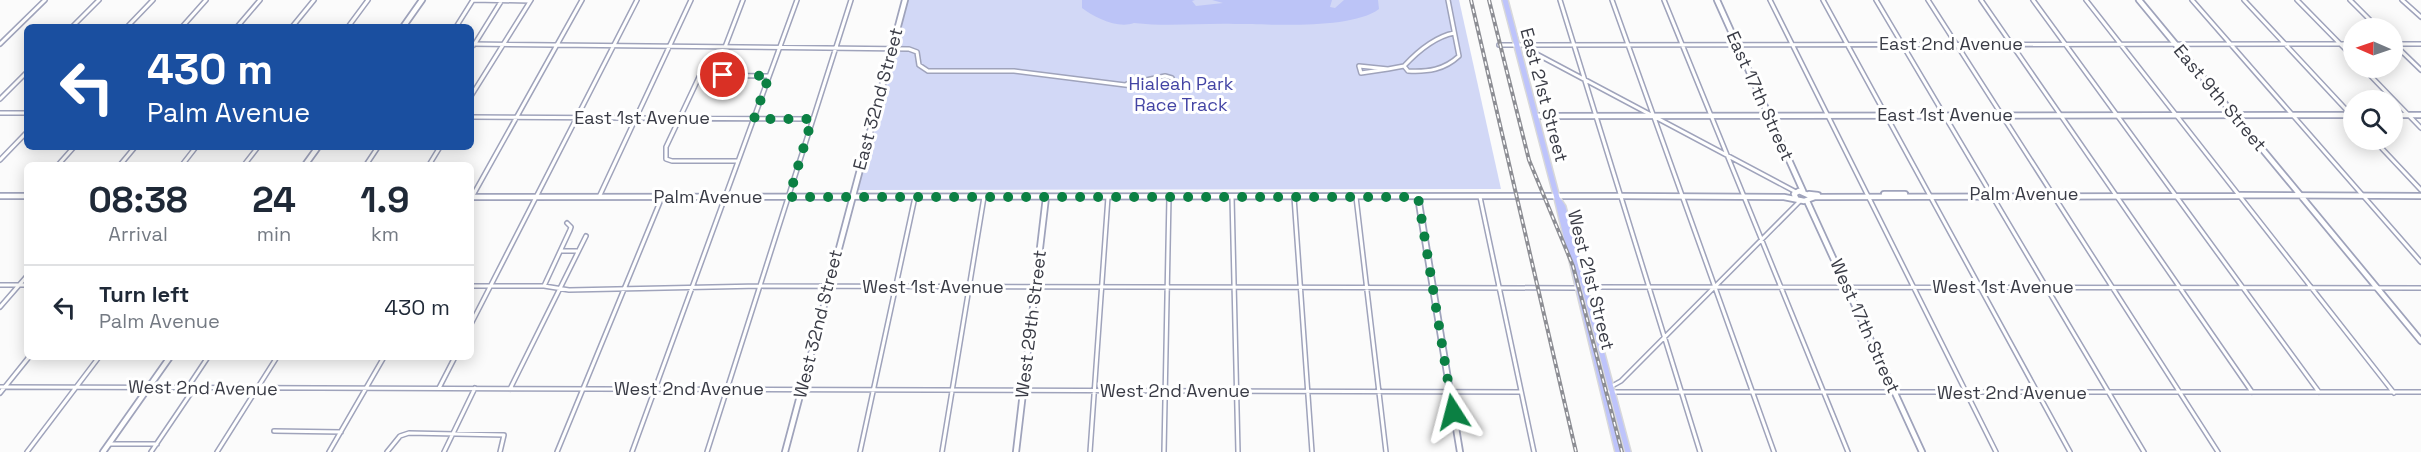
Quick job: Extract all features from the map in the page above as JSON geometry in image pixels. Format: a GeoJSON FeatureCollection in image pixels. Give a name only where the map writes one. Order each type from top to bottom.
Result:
{"type":"FeatureCollection","features":[{"type":"Feature","properties":{"kind":"main road","name":"East 21st Street"},"geometry":{"type":"LineString","coordinates":[[1505,0],[1557,198]]}},
{"type":"Feature","properties":{"kind":"main road","name":"West 21st Street"},"geometry":{"type":"LineString","coordinates":[[1557,198],[1562,203],[1628,452]]}},
{"type":"Feature","properties":{"kind":"main road","name":"West 21st Street"},"geometry":{"type":"LineString","coordinates":[[1557,198],[1576,288],[1618,452]]}},
{"type":"Feature","properties":{"kind":"street"},"geometry":{"type":"LineString","coordinates":[[0,44],[45,0]]}},
{"type":"Feature","properties":{"kind":"street"},"geometry":{"type":"LineString","coordinates":[[75,24],[99,0]]}},
{"type":"Feature","properties":{"kind":"street"},"geometry":{"type":"LineString","coordinates":[[130,24],[153,0]]}},
{"type":"Feature","properties":{"kind":"street"},"geometry":{"type":"LineString","coordinates":[[185,24],[206,0]]}},
{"type":"Feature","properties":{"kind":"street"},"geometry":{"type":"LineString","coordinates":[[240,24],[260,0]]}},
{"type":"Feature","properties":{"kind":"street"},"geometry":{"type":"LineString","coordinates":[[294,24],[314,0]]}},
{"type":"Feature","properties":{"kind":"street"},"geometry":{"type":"LineString","coordinates":[[350,24],[368,0]]}},
{"type":"Feature","properties":{"kind":"street"},"geometry":{"type":"LineString","coordinates":[[405,24],[422,0]]}},
{"type":"Feature","properties":{"kind":"street"},"geometry":{"type":"LineString","coordinates":[[458,24],[473,0],[531,1]]}},
{"type":"Feature","properties":{"kind":"street"},"geometry":{"type":"LineString","coordinates":[[474,193],[582,0]]}},
{"type":"Feature","properties":{"kind":"street"},"geometry":{"type":"LineString","coordinates":[[474,318],[637,0]]}},
{"type":"Feature","properties":{"kind":"street"},"geometry":{"type":"LineString","coordinates":[[599,197],[691,0]]}},
{"type":"Feature","properties":{"kind":"street"},"geometry":{"type":"LineString","coordinates":[[725,47],[743,0]]}},
{"type":"Feature","properties":{"kind":"street"},"geometry":{"type":"LineString","coordinates":[[632,452],[797,0]]}},
{"type":"Feature","properties":{"kind":"street"},"geometry":{"type":"LineString","coordinates":[[707,452],[851,0]]}},
{"type":"Feature","properties":{"kind":"street","name":"East 32nd Street"},"geometry":{"type":"LineString","coordinates":[[851,197],[904,0]]}},
{"type":"Feature","properties":{"kind":"street"},"geometry":{"type":"LineString","coordinates":[[1404,66],[1408,71],[1425,72],[1441,69],[1451,64],[1459,56],[1448,0]]}},
{"type":"Feature","properties":{"kind":"street"},"geometry":{"type":"LineString","coordinates":[[1560,0],[1700,452]]}},
{"type":"Feature","properties":{"kind":"street"},"geometry":{"type":"LineString","coordinates":[[1612,0],[1774,452]]}},
{"type":"Feature","properties":{"kind":"street"},"geometry":{"type":"LineString","coordinates":[[1664,0],[1848,452]]}},
{"type":"Feature","properties":{"kind":"street","name":"East 17th Street"},"geometry":{"type":"LineString","coordinates":[[1717,0],[1803,191],[1802,197]]}},
{"type":"Feature","properties":{"kind":"street"},"geometry":{"type":"LineString","coordinates":[[1770,0],[1996,452]]}},
{"type":"Feature","properties":{"kind":"street"},"geometry":{"type":"LineString","coordinates":[[1823,0],[2070,452]]}},
{"type":"Feature","properties":{"kind":"street"},"geometry":{"type":"LineString","coordinates":[[1876,0],[2144,452]]}},
{"type":"Feature","properties":{"kind":"street"},"geometry":{"type":"LineString","coordinates":[[1928,0],[2218,452]]}},
{"type":"Feature","properties":{"kind":"street"},"geometry":{"type":"LineString","coordinates":[[1981,0],[2252,392]]}},
{"type":"Feature","properties":{"kind":"street"},"geometry":{"type":"LineString","coordinates":[[2033,0],[2319,392]]}},
{"type":"Feature","properties":{"kind":"street"},"geometry":{"type":"LineString","coordinates":[[2086,0],[2394,393]]}},
{"type":"Feature","properties":{"kind":"street","name":"East 9th Street"},"geometry":{"type":"LineString","coordinates":[[2139,0],[2421,341]]}},
{"type":"Feature","properties":{"kind":"street"},"geometry":{"type":"LineString","coordinates":[[2192,0],[2421,262]]}},
{"type":"Feature","properties":{"kind":"street"},"geometry":{"type":"LineString","coordinates":[[2244,0],[2343,105]]}},
{"type":"Feature","properties":{"kind":"street"},"geometry":{"type":"LineString","coordinates":[[2297,0],[2343,47]]}},
{"type":"Feature","properties":{"kind":"street"},"geometry":{"type":"LineString","coordinates":[[2350,0],[2368,18]]}},
{"type":"Feature","properties":{"kind":"street"},"geometry":{"type":"LineString","coordinates":[[2402,0],[2421,17]]}},
{"type":"Feature","properties":{"kind":"street"},"geometry":{"type":"LineString","coordinates":[[474,43],[502,1]]}},
{"type":"Feature","properties":{"kind":"street"},"geometry":{"type":"LineString","coordinates":[[474,91],[531,1]]}},
{"type":"Feature","properties":{"kind":"street"},"geometry":{"type":"LineString","coordinates":[[1388,69],[1359,66],[1361,72],[1388,69],[1404,66],[1423,49],[1454,33]]}},
{"type":"Feature","properties":{"kind":"street"},"geometry":{"type":"LineString","coordinates":[[0,39],[5,39]]}},
{"type":"Feature","properties":{"kind":"street"},"geometry":{"type":"LineString","coordinates":[[474,44],[891,49],[917,52],[919,65],[928,71],[1014,71],[1127,84],[1160,87],[1173,85],[1173,81],[1172,78],[1165,76],[1127,84]]}},
{"type":"Feature","properties":{"kind":"street","name":"East 2nd Avenue"},"geometry":{"type":"LineString","coordinates":[[1517,45],[2340,44]]}},
{"type":"Feature","properties":{"kind":"street"},"geometry":{"type":"LineString","coordinates":[[2403,44],[2421,44]]}},
{"type":"Feature","properties":{"kind":"street"},"geometry":{"type":"LineString","coordinates":[[1499,45],[1517,45]]}},
{"type":"Feature","properties":{"kind":"street","name":"East 2nd Avenue"},"geometry":{"type":"LineString","coordinates":[[1517,45],[1548,45]]}},
{"type":"Feature","properties":{"kind":"street"},"geometry":{"type":"LineString","coordinates":[[1528,46],[1529,50],[1534,53],[1728,155],[1802,197],[1715,288],[1612,389]]}},
{"type":"Feature","properties":{"kind":"street"},"geometry":{"type":"LineString","coordinates":[[2403,53],[2421,70]]}},
{"type":"Feature","properties":{"kind":"street"},"geometry":{"type":"LineString","coordinates":[[0,99],[24,75]]}},
{"type":"Feature","properties":{"kind":"street"},"geometry":{"type":"LineString","coordinates":[[738,161],[666,159],[666,147],[700,75],[769,76]]}},
{"type":"Feature","properties":{"kind":"street"},"geometry":{"type":"LineString","coordinates":[[2373,78],[2421,128]]}},
{"type":"Feature","properties":{"kind":"street"},"geometry":{"type":"LineString","coordinates":[[0,113],[24,113]]}},
{"type":"Feature","properties":{"kind":"street"},"geometry":{"type":"LineString","coordinates":[[2403,115],[2421,115]]}},
{"type":"Feature","properties":{"kind":"street","name":"East 1st Avenue"},"geometry":{"type":"LineString","coordinates":[[1536,116],[2343,116]]}},
{"type":"Feature","properties":{"kind":"street","name":"East 1st Avenue"},"geometry":{"type":"LineString","coordinates":[[474,117],[812,119]]}},
{"type":"Feature","properties":{"kind":"street"},"geometry":{"type":"LineString","coordinates":[[0,160],[24,135]]}},
{"type":"Feature","properties":{"kind":"street"},"geometry":{"type":"LineString","coordinates":[[61,162],[71,150]]}},
{"type":"Feature","properties":{"kind":"street"},"geometry":{"type":"LineString","coordinates":[[122,162],[132,150]]}},
{"type":"Feature","properties":{"kind":"street"},"geometry":{"type":"LineString","coordinates":[[184,162],[194,150]]}},
{"type":"Feature","properties":{"kind":"street"},"geometry":{"type":"LineString","coordinates":[[246,162],[256,150]]}},
{"type":"Feature","properties":{"kind":"street"},"geometry":{"type":"LineString","coordinates":[[2383,150],[2421,190]]}},
{"type":"Feature","properties":{"kind":"street"},"geometry":{"type":"LineString","coordinates":[[0,196],[24,196]]}},
{"type":"Feature","properties":{"kind":"street","name":"Palm Avenue"},"geometry":{"type":"LineString","coordinates":[[474,198],[2421,196]]}},
{"type":"Feature","properties":{"kind":"street"},"geometry":{"type":"LineString","coordinates":[[557,452],[662,197]]}},
{"type":"Feature","properties":{"kind":"street","name":"West 32nd Street"},"geometry":{"type":"LineString","coordinates":[[785,452],[851,197]]}},
{"type":"Feature","properties":{"kind":"street"},"geometry":{"type":"LineString","coordinates":[[860,452],[915,197]]}},
{"type":"Feature","properties":{"kind":"street"},"geometry":{"type":"LineString","coordinates":[[942,452],[984,197]]}},
{"type":"Feature","properties":{"kind":"street","name":"West 29th Street"},"geometry":{"type":"LineString","coordinates":[[1016,452],[1046,197]]}},
{"type":"Feature","properties":{"kind":"street"},"geometry":{"type":"LineString","coordinates":[[1090,452],[1108,197]]}},
{"type":"Feature","properties":{"kind":"street"},"geometry":{"type":"LineString","coordinates":[[1164,452],[1169,197]]}},
{"type":"Feature","properties":{"kind":"street"},"geometry":{"type":"LineString","coordinates":[[1232,197],[1238,452]]}},
{"type":"Feature","properties":{"kind":"street"},"geometry":{"type":"LineString","coordinates":[[1294,197],[1312,452]]}},
{"type":"Feature","properties":{"kind":"street"},"geometry":{"type":"LineString","coordinates":[[1356,197],[1386,452]]}},
{"type":"Feature","properties":{"kind":"street"},"geometry":{"type":"LineString","coordinates":[[1418,197],[1460,452]]}},
{"type":"Feature","properties":{"kind":"street"},"geometry":{"type":"LineString","coordinates":[[1480,197],[1534,452]]}},
{"type":"Feature","properties":{"kind":"street","name":"West 17th Street"},"geometry":{"type":"LineString","coordinates":[[1802,197],[1847,287],[1922,452]]}},
{"type":"Feature","properties":{"kind":"street"},"geometry":{"type":"LineString","coordinates":[[544,286],[571,227],[567,224]]}},
{"type":"Feature","properties":{"kind":"street"},"geometry":{"type":"LineString","coordinates":[[510,389],[585,236]]}},
{"type":"Feature","properties":{"kind":"street"},"geometry":{"type":"LineString","coordinates":[[561,251],[579,251]]}},
{"type":"Feature","properties":{"kind":"street"},"geometry":{"type":"LineString","coordinates":[[0,307],[24,279]]}},
{"type":"Feature","properties":{"kind":"street"},"geometry":{"type":"LineString","coordinates":[[0,285],[24,285]]}},
{"type":"Feature","properties":{"kind":"street","name":"West 1st Avenue"},"geometry":{"type":"LineString","coordinates":[[474,286],[544,286],[569,290],[760,286],[1576,288]]}},
{"type":"Feature","properties":{"kind":"street","name":"West 1st Avenue"},"geometry":{"type":"LineString","coordinates":[[1585,287],[2421,288]]}},
{"type":"Feature","properties":{"kind":"street"},"geometry":{"type":"LineString","coordinates":[[0,393],[26,360]]}},
{"type":"Feature","properties":{"kind":"street"},"geometry":{"type":"LineString","coordinates":[[27,452],[97,360]]}},
{"type":"Feature","properties":{"kind":"street"},"geometry":{"type":"LineString","coordinates":[[103,452],[168,360]]}},
{"type":"Feature","properties":{"kind":"street"},"geometry":{"type":"LineString","coordinates":[[188,387],[206,360]]}},
{"type":"Feature","properties":{"kind":"street"},"geometry":{"type":"LineString","coordinates":[[217,452],[275,360]]}},
{"type":"Feature","properties":{"kind":"street"},"geometry":{"type":"LineString","coordinates":[[330,452],[382,360]]}},
{"type":"Feature","properties":{"kind":"street"},"geometry":{"type":"LineString","coordinates":[[439,388],[453,360]]}},
{"type":"Feature","properties":{"kind":"street","name":"West 2nd Avenue"},"geometry":{"type":"LineString","coordinates":[[3,387],[1521,392]]}},
{"type":"Feature","properties":{"kind":"street"},"geometry":{"type":"LineString","coordinates":[[152,452],[195,387]]}},
{"type":"Feature","properties":{"kind":"street"},"geometry":{"type":"LineString","coordinates":[[444,452],[475,388]]}},
{"type":"Feature","properties":{"kind":"street","name":"West 2nd Avenue"},"geometry":{"type":"LineString","coordinates":[[1604,392],[1612,389],[1681,392],[1895,393],[2421,392]]}},
{"type":"Feature","properties":{"kind":"street"},"geometry":{"type":"LineString","coordinates":[[274,431],[341,432]]}},
{"type":"Feature","properties":{"kind":"street"},"geometry":{"type":"LineString","coordinates":[[387,452],[400,436],[409,433],[504,435],[500,452]]}},
{"type":"Feature","properties":{"kind":"street"},"geometry":{"type":"LineString","coordinates":[[109,444],[157,444]]}},
{"type":"Feature","properties":{"kind":"green space","name":"Hialeah Park Race Track"},"geometry":{"type":"Polygon","coordinates":[[[908,0],[1459,0],[1501,189],[857,190],[908,0]]]}},
{"type":"Feature","properties":{"kind":"water"},"geometry":{"type":"Polygon","coordinates":[[[1082,0],[1195,0],[1192,1],[1196,6],[1223,3],[1212,0],[1332,0],[1330,7],[1335,8],[1344,0],[1378,0],[1379,9],[1366,16],[1330,23],[1172,25],[1134,23],[1121,25],[1107,22],[1087,12],[1082,8],[1082,0]]]}},
{"type":"Feature","properties":{"kind":"railway"},"geometry":{"type":"LineString","coordinates":[[1471,0],[1576,452]]}},
{"type":"Feature","properties":{"kind":"railway"},"geometry":{"type":"LineString","coordinates":[[1489,0],[1529,160],[1573,266],[1622,452]]}},
{"type":"Feature","properties":{"kind":"route"},"geometry":{"type":"LineString","coordinates":[[723,75],[769,76],[754,119],[812,119],[789,197],[1418,197],[1453,412]]}}]}
